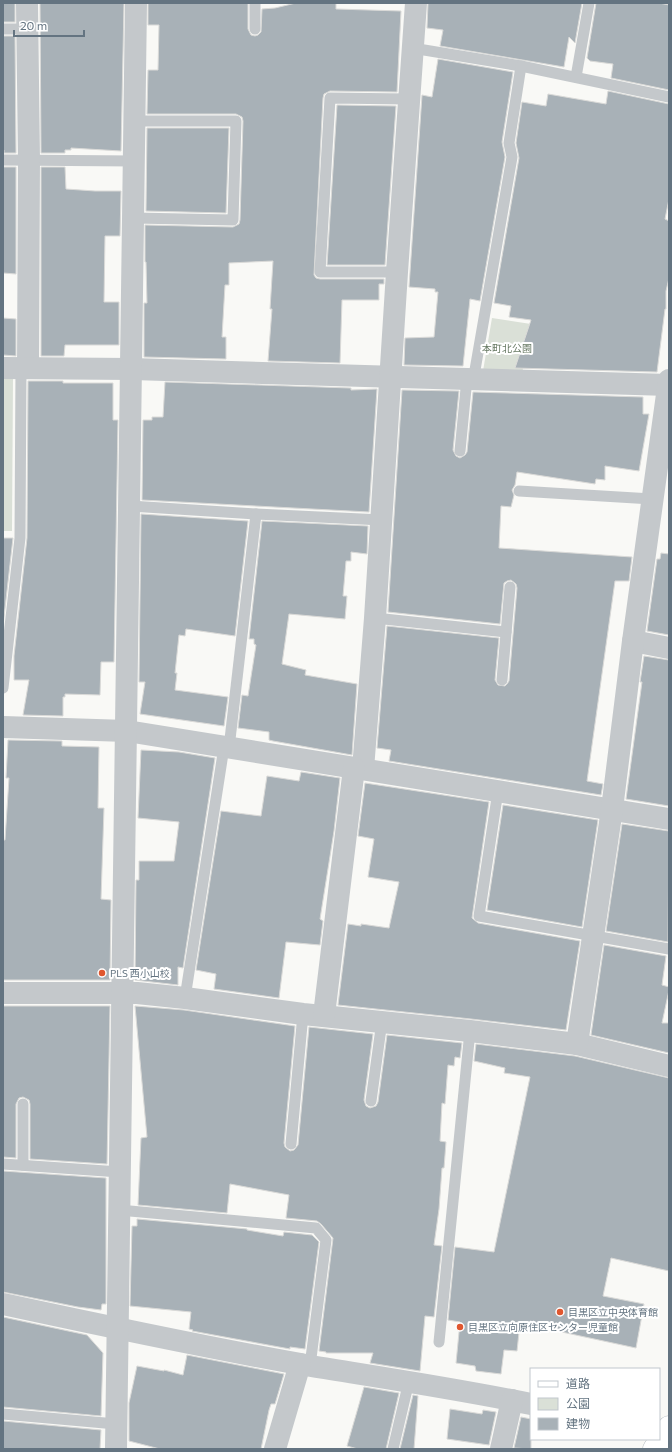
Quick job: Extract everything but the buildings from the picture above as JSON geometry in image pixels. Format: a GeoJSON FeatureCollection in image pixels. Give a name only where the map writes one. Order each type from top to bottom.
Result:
{"type":"FeatureCollection","features":[{"type":"Feature","properties":{"kind":"street"},"geometry":{"type":"LineString","coordinates":[[27,3],[29,160],[17,368],[132,369],[669,384],[664,458],[652,499],[612,809],[577,1044]]}},
{"type":"Feature","properties":{"kind":"street"},"geometry":{"type":"LineString","coordinates":[[116,1449],[136,3]]}},
{"type":"Feature","properties":{"kind":"street"},"geometry":{"type":"LineString","coordinates":[[314,1014],[359,768],[375,618],[396,272],[416,3]]}},
{"type":"Feature","properties":{"kind":"street"},"geometry":{"type":"LineString","coordinates":[[633,641],[669,648]]}},
{"type":"Feature","properties":{"kind":"street"},"geometry":{"type":"LineString","coordinates":[[3,727],[127,731],[669,819]]}},
{"type":"Feature","properties":{"kind":"street"},"geometry":{"type":"LineString","coordinates":[[3,993],[123,993],[185,998],[314,1014],[470,1030],[577,1044],[669,1066]]}},
{"type":"Feature","properties":{"kind":"street"},"geometry":{"type":"LineString","coordinates":[[3,1304],[305,1365],[522,1402],[501,1449]]}},
{"type":"Feature","properties":{"kind":"street"},"geometry":{"type":"LineString","coordinates":[[276,1449],[305,1365]]}},
{"type":"Feature","properties":{"kind":"lane"},"geometry":{"type":"LineString","coordinates":[[255,3],[255,29]]}},
{"type":"Feature","properties":{"kind":"lane"},"geometry":{"type":"LineString","coordinates":[[576,77],[589,3]]}},
{"type":"Feature","properties":{"kind":"lane"},"geometry":{"type":"LineString","coordinates":[[3,29],[27,28]]}},
{"type":"Feature","properties":{"kind":"lane"},"geometry":{"type":"LineString","coordinates":[[412,48],[521,66],[669,97]]}},
{"type":"Feature","properties":{"kind":"lane"},"geometry":{"type":"LineString","coordinates":[[460,451],[471,378],[475,370],[512,158],[510,143],[521,66]]}},
{"type":"Feature","properties":{"kind":"lane"},"geometry":{"type":"LineString","coordinates":[[396,272],[320,272],[330,98],[408,99]]}},
{"type":"Feature","properties":{"kind":"lane"},"geometry":{"type":"LineString","coordinates":[[134,218],[232,220],[236,121],[135,121]]}},
{"type":"Feature","properties":{"kind":"lane"},"geometry":{"type":"LineString","coordinates":[[3,160],[135,161]]}},
{"type":"Feature","properties":{"kind":"lane"},"geometry":{"type":"LineString","coordinates":[[3,688],[20,538],[17,368]]}},
{"type":"Feature","properties":{"kind":"lane"},"geometry":{"type":"LineString","coordinates":[[519,491],[652,499]]}},
{"type":"Feature","properties":{"kind":"lane"},"geometry":{"type":"LineString","coordinates":[[130,506],[382,520]]}},
{"type":"Feature","properties":{"kind":"lane"},"geometry":{"type":"LineString","coordinates":[[185,998],[227,747],[256,514]]}},
{"type":"Feature","properties":{"kind":"lane"},"geometry":{"type":"LineString","coordinates":[[502,680],[510,587]]}},
{"type":"Feature","properties":{"kind":"lane"},"geometry":{"type":"LineString","coordinates":[[375,618],[506,632]]}},
{"type":"Feature","properties":{"kind":"lane"},"geometry":{"type":"LineString","coordinates":[[498,791],[479,916],[669,949]]}},
{"type":"Feature","properties":{"kind":"lane"},"geometry":{"type":"LineString","coordinates":[[291,1144],[314,1014]]}},
{"type":"Feature","properties":{"kind":"lane"},"geometry":{"type":"LineString","coordinates":[[371,1101],[382,1021]]}},
{"type":"Feature","properties":{"kind":"lane"},"geometry":{"type":"LineString","coordinates":[[439,1342],[470,1030]]}},
{"type":"Feature","properties":{"kind":"lane"},"geometry":{"type":"LineString","coordinates":[[23,1104],[23,1165]]}},
{"type":"Feature","properties":{"kind":"lane"},"geometry":{"type":"LineString","coordinates":[[3,1164],[120,1172]]}},
{"type":"Feature","properties":{"kind":"lane"},"geometry":{"type":"LineString","coordinates":[[119,1210],[316,1228],[326,1240],[305,1365]]}},
{"type":"Feature","properties":{"kind":"lane"},"geometry":{"type":"LineString","coordinates":[[393,1449],[409,1382]]}},
{"type":"Feature","properties":{"kind":"lane"},"geometry":{"type":"LineString","coordinates":[[3,1414],[116,1424]]}},
{"type":"Feature","properties":{"kind":"green space","name":"本町北公園"},"geometry":{"type":"Polygon","coordinates":[[[492,318],[531,324],[522,374],[483,371],[492,318]]]}},
{"type":"Feature","properties":{"kind":"green space"},"geometry":{"type":"Polygon","coordinates":[[[3,376],[13,376],[12,531],[3,531],[3,376]]]}},
{"type":"Feature","properties":{"kind":"place","name":"PLS 西小山校"},"geometry":{"type":"Point","coordinates":[102,973]}},
{"type":"Feature","properties":{"kind":"place","name":"目黒区立中央体育館"},"geometry":{"type":"Point","coordinates":[560,1312]}},
{"type":"Feature","properties":{"kind":"place","name":"目黒区立向原住区センター児童館"},"geometry":{"type":"Point","coordinates":[460,1327]}}]}
